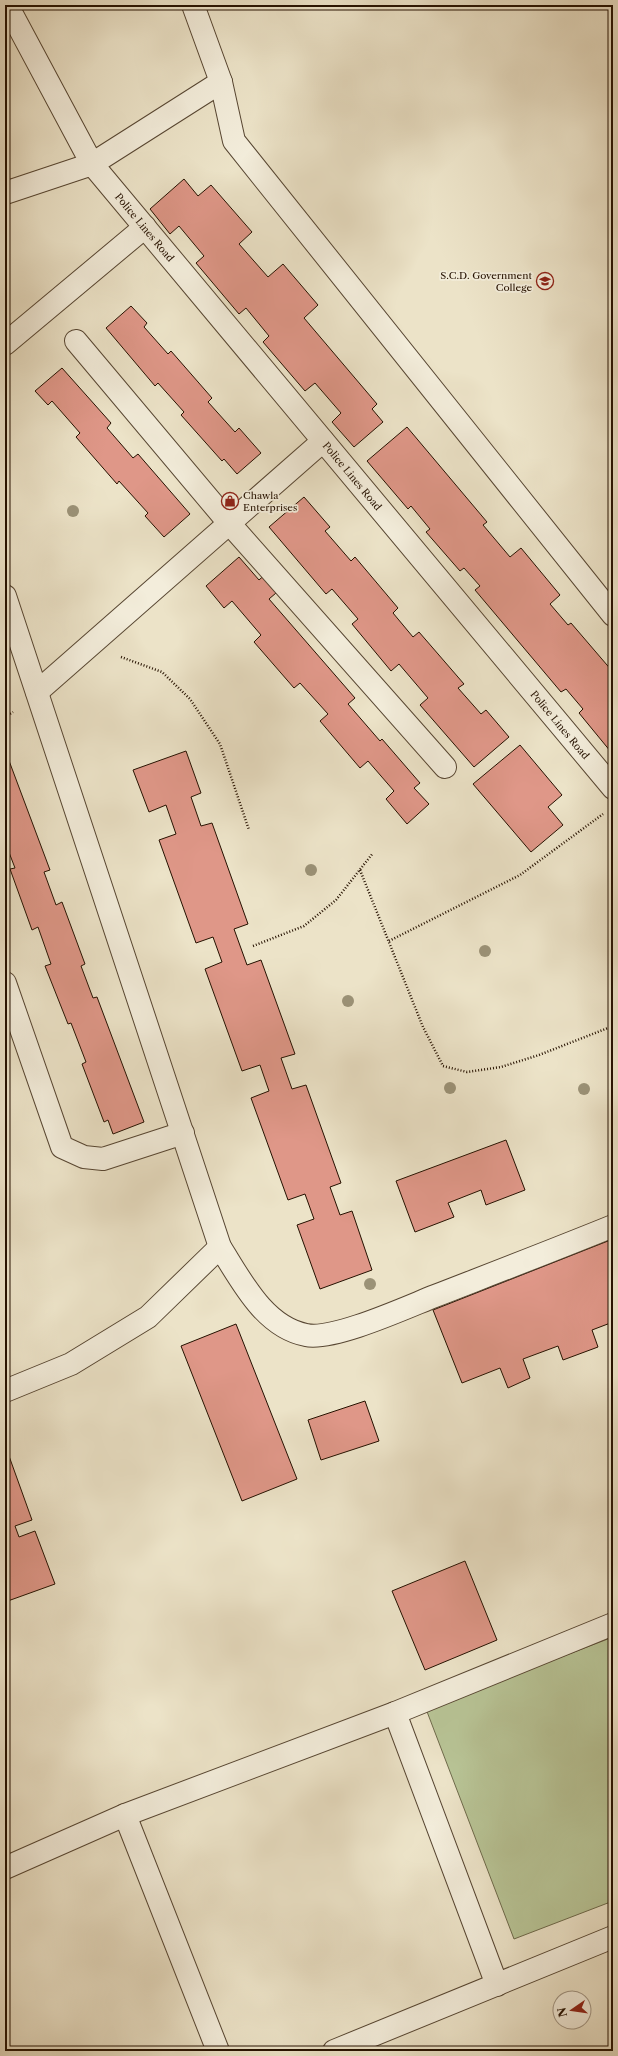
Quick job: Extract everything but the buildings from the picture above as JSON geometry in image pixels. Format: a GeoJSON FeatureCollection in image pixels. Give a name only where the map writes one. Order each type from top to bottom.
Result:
{"type":"FeatureCollection","features":[{"type":"Feature","properties":{"kind":"street","name":"Police Lines Road"},"geometry":{"type":"LineString","coordinates":[[7,5],[92,164],[613,788]]}},
{"type":"Feature","properties":{"kind":"street"},"geometry":{"type":"LineString","coordinates":[[193,5],[221,82],[234,141],[613,615]]}},
{"type":"Feature","properties":{"kind":"street"},"geometry":{"type":"LineString","coordinates":[[5,193],[92,164],[221,82]]}},
{"type":"Feature","properties":{"kind":"street"},"geometry":{"type":"LineString","coordinates":[[5,344],[145,227]]}},
{"type":"Feature","properties":{"kind":"street"},"geometry":{"type":"LineString","coordinates":[[76,341],[228,524],[445,767]]}},
{"type":"Feature","properties":{"kind":"street"},"geometry":{"type":"LineString","coordinates":[[37,692],[323,440]]}},
{"type":"Feature","properties":{"kind":"street"},"geometry":{"type":"LineString","coordinates":[[5,596],[220,1247],[243,1283],[274,1322],[306,1336],[334,1333],[378,1318],[613,1226]]}},
{"type":"Feature","properties":{"kind":"street"},"geometry":{"type":"LineString","coordinates":[[5,983],[62,1147],[84,1157],[103,1159],[183,1133]]}},
{"type":"Feature","properties":{"kind":"street"},"geometry":{"type":"LineString","coordinates":[[5,1391],[71,1364],[148,1317],[220,1247]]}},
{"type":"Feature","properties":{"kind":"street"},"geometry":{"type":"LineString","coordinates":[[5,1868],[125,1815],[395,1713],[613,1624]]}},
{"type":"Feature","properties":{"kind":"street"},"geometry":{"type":"LineString","coordinates":[[395,1713],[497,1984]]}},
{"type":"Feature","properties":{"kind":"street"},"geometry":{"type":"LineString","coordinates":[[125,1815],[218,2051]]}},
{"type":"Feature","properties":{"kind":"street"},"geometry":{"type":"LineString","coordinates":[[334,2051],[613,1937]]}},
{"type":"Feature","properties":{"kind":"path"},"geometry":{"type":"LineString","coordinates":[[90,646],[162,672],[190,699],[220,744],[249,830]]}},
{"type":"Feature","properties":{"kind":"path"},"geometry":{"type":"LineString","coordinates":[[389,941],[520,875],[607,811]]}},
{"type":"Feature","properties":{"kind":"path"},"geometry":{"type":"LineString","coordinates":[[253,946],[304,926],[336,900],[373,853]]}},
{"type":"Feature","properties":{"kind":"path"},"geometry":{"type":"LineString","coordinates":[[360,870],[422,1027],[443,1066],[467,1072],[501,1067],[540,1055],[613,1026]]}},
{"type":"Feature","properties":{"kind":"green space"},"geometry":{"type":"Polygon","coordinates":[[[613,1637],[613,1901],[514,1939],[426,1709],[613,1637]]]}},
{"type":"Feature","properties":{"kind":"place","name":"S.C.D. Government College"},"geometry":{"type":"Point","coordinates":[545,281]}},
{"type":"Feature","properties":{"kind":"place","name":"Chawla Enterprises"},"geometry":{"type":"Point","coordinates":[230,501]}}]}
